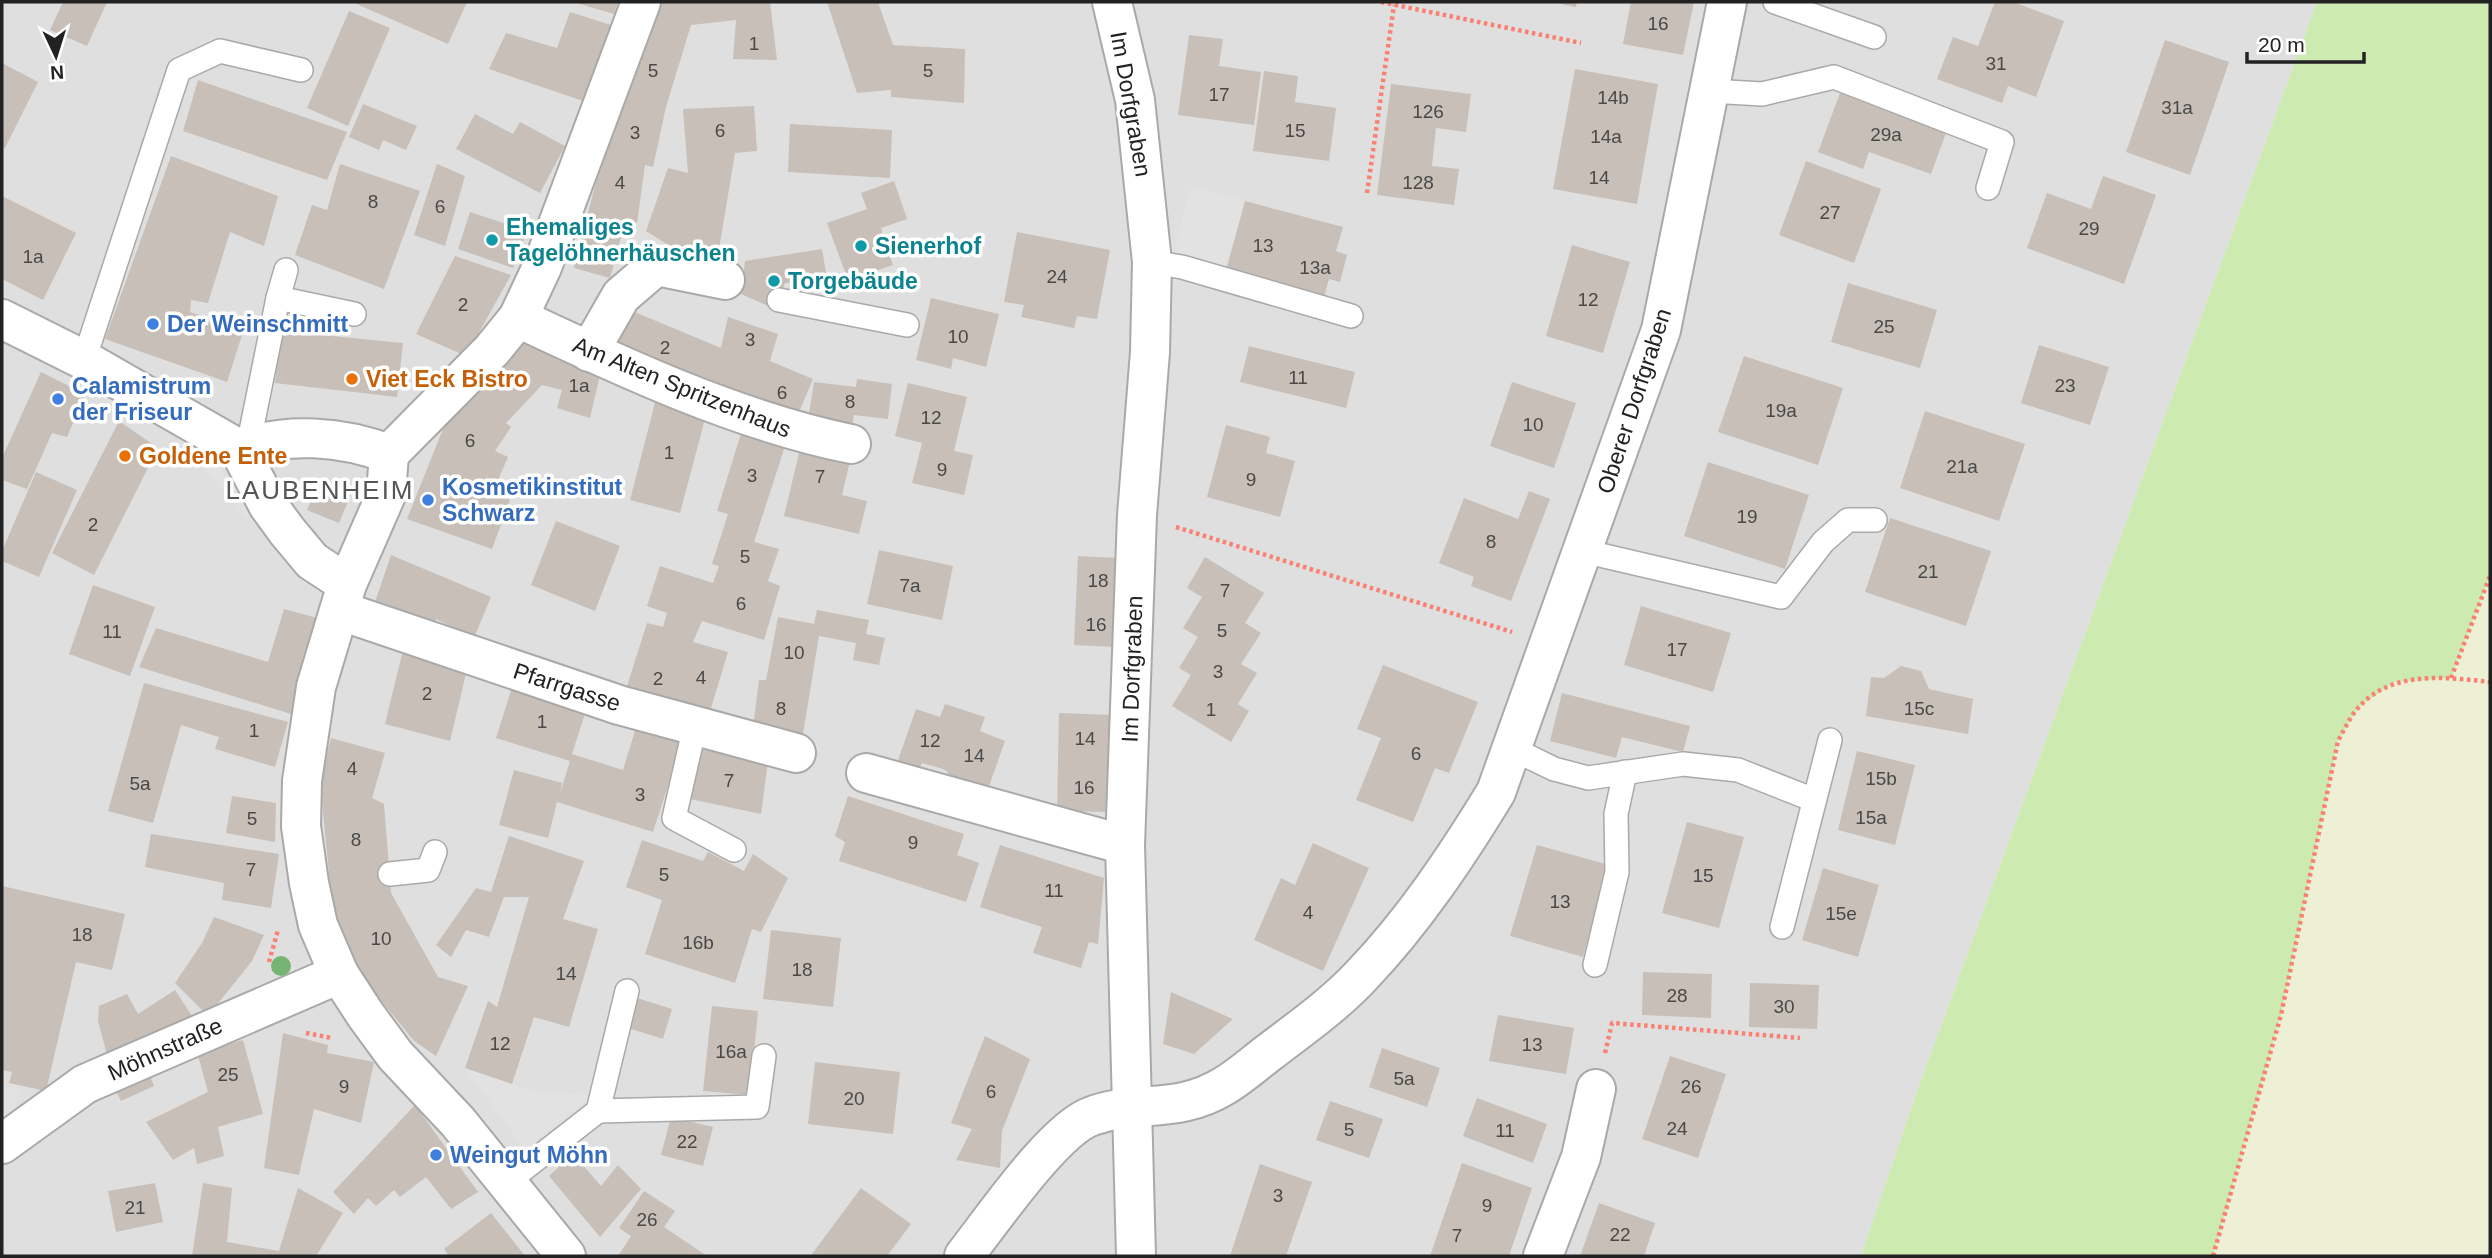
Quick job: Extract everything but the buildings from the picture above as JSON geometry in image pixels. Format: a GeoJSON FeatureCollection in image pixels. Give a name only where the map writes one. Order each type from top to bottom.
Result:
{"type":"FeatureCollection","features":[{"type":"Feature","properties":{"kind":"street"},"geometry":{"type":"LineString","coordinates":[[566,1256],[458,1122],[395,1055],[339,974],[318,925],[319,882],[301,826],[302,781],[316,687],[344,597],[386,495],[389,454],[492,350],[518,318],[542,267],[641,2]]}},
{"type":"Feature","properties":{"kind":"street","name":"Im Dorfgraben"},"geometry":{"type":"LineString","coordinates":[[1112,2],[1135,100],[1152,262],[1150,352],[1138,515],[1125,845],[1136,1256]]}},
{"type":"Feature","properties":{"kind":"street","name":"Oberer Dorfgraben"},"geometry":{"type":"LineString","coordinates":[[1131,1109],[1184,1104],[1227,1084],[1360,977],[1401,929],[1469,836],[1496,792],[1661,331],[1727,2]]}},
{"type":"Feature","properties":{"kind":"street"},"geometry":{"type":"LineString","coordinates":[[589,352],[621,296],[656,266],[733,282]]}},
{"type":"Feature","properties":{"kind":"street","name":"Am Alten Spritzenhaus"},"geometry":{"type":"LineString","coordinates":[[518,318],[589,352],[793,433],[850,444]]}},
{"type":"Feature","properties":{"kind":"street"},"geometry":{"type":"LineString","coordinates":[[2,319],[84,360],[243,447],[270,440],[299,438],[372,447],[389,454]]}},
{"type":"Feature","properties":{"kind":"street","name":"Pfarrgasse"},"geometry":{"type":"LineString","coordinates":[[243,447],[268,505],[344,597],[619,705],[796,753]]}},
{"type":"Feature","properties":{"kind":"street"},"geometry":{"type":"LineString","coordinates":[[866,773],[1125,845]]}},
{"type":"Feature","properties":{"kind":"street","name":"Möhnstraße"},"geometry":{"type":"LineString","coordinates":[[2,1144],[85,1084],[339,974]]}},
{"type":"Feature","properties":{"kind":"street"},"geometry":{"type":"LineString","coordinates":[[1543,1256],[1581,1157],[1596,1089]]}},
{"type":"Feature","properties":{"kind":"street"},"geometry":{"type":"LineString","coordinates":[[964,1256],[1038,1164],[1077,1124],[1105,1112],[1131,1109]]}},
{"type":"Feature","properties":{"kind":"lane"},"geometry":{"type":"LineString","coordinates":[[1775,2],[1874,37]]}},
{"type":"Feature","properties":{"kind":"lane"},"geometry":{"type":"LineString","coordinates":[[84,360],[179,71],[219,51],[300,71]]}},
{"type":"Feature","properties":{"kind":"lane"},"geometry":{"type":"LineString","coordinates":[[1710,91],[1762,94],[1833,77],[2002,142],[1988,188]]}},
{"type":"Feature","properties":{"kind":"lane"},"geometry":{"type":"LineString","coordinates":[[1152,262],[1182,267],[1351,316]]}},
{"type":"Feature","properties":{"kind":"lane"},"geometry":{"type":"LineString","coordinates":[[243,447],[286,270]]}},
{"type":"Feature","properties":{"kind":"lane"},"geometry":{"type":"LineString","coordinates":[[278,298],[354,314]]}},
{"type":"Feature","properties":{"kind":"lane"},"geometry":{"type":"LineString","coordinates":[[779,300],[907,326]]}},
{"type":"Feature","properties":{"kind":"lane"},"geometry":{"type":"LineString","coordinates":[[1583,551],[1781,597],[1823,542],[1848,520],[1875,520]]}},
{"type":"Feature","properties":{"kind":"lane"},"geometry":{"type":"LineString","coordinates":[[695,726],[674,818],[734,850]]}},
{"type":"Feature","properties":{"kind":"lane"},"geometry":{"type":"LineString","coordinates":[[1783,927],[1829,740]]}},
{"type":"Feature","properties":{"kind":"lane"},"geometry":{"type":"LineString","coordinates":[[1511,748],[1554,769],[1588,778],[1683,764],[1738,770],[1814,800]]}},
{"type":"Feature","properties":{"kind":"lane"},"geometry":{"type":"LineString","coordinates":[[1595,965],[1617,872],[1616,814],[1625,772]]}},
{"type":"Feature","properties":{"kind":"lane"},"geometry":{"type":"LineString","coordinates":[[390,874],[428,870],[435,852]]}},
{"type":"Feature","properties":{"kind":"lane"},"geometry":{"type":"LineString","coordinates":[[598,1111],[627,991]]}},
{"type":"Feature","properties":{"kind":"lane"},"geometry":{"type":"LineString","coordinates":[[507,1182],[598,1111],[757,1107],[764,1056]]}},
{"type":"Feature","properties":{"kind":"path"},"geometry":{"type":"LineString","coordinates":[[1381,2],[1581,43]]}},
{"type":"Feature","properties":{"kind":"path"},"geometry":{"type":"LineString","coordinates":[[1367,194],[1394,5]]}},
{"type":"Feature","properties":{"kind":"path"},"geometry":{"type":"LineString","coordinates":[[1138,515],[1550,644]]}},
{"type":"Feature","properties":{"kind":"path"},"geometry":{"type":"LineString","coordinates":[[2451,678],[2490,576]]}},
{"type":"Feature","properties":{"kind":"path"},"geometry":{"type":"LineString","coordinates":[[2213,1256],[2281,1014],[2338,741],[2358,708],[2394,682],[2451,678],[2490,682]]}},
{"type":"Feature","properties":{"kind":"path"},"geometry":{"type":"LineString","coordinates":[[1596,1089],[1612,1023],[1800,1038]]}},
{"type":"Feature","properties":{"kind":"shaded area"},"geometry":{"type":"Polygon","coordinates":[[[2,2],[2317,2],[1915,1097],[1861,1256],[2,1256],[2,2]]]}},
{"type":"Feature","properties":{"kind":"shaded area"},"geometry":{"type":"Polygon","coordinates":[[[1191,187],[1245,201],[1222,285],[1182,274],[1181,280],[1172,279],[1171,243],[1175,243],[1191,187]]]}},
{"type":"Feature","properties":{"kind":"shaded area"},"geometry":{"type":"Polygon","coordinates":[[[204,452],[270,523],[261,531],[195,461],[204,452]]]}},
{"type":"Feature","properties":{"kind":"shaded area"},"geometry":{"type":"Polygon","coordinates":[[[465,1068],[534,1091],[593,1096],[525,1149],[465,1068]]]}},
{"type":"Feature","properties":{"kind":"shaded area"},"geometry":{"type":"Polygon","coordinates":[[[2,1085],[20,1090],[11,1124],[2,1122],[2,1085]]]}},
{"type":"Feature","properties":{"kind":"green space"},"geometry":{"type":"Polygon","coordinates":[[[2317,2],[2490,2],[2490,576],[2451,678],[2394,682],[2358,708],[2338,741],[2281,1015],[2213,1256],[1861,1256],[1915,1097],[2317,2]]]}},
{"type":"Feature","properties":{"kind":"green space"},"geometry":{"type":"Polygon","coordinates":[[[2490,576],[2490,1256],[2213,1256],[2281,1015],[2338,741],[2358,708],[2394,682],[2451,677],[2490,576]]]}},
{"type":"Feature","properties":{"kind":"place","name":"Ehemaliges Tagelöhnerhäuschen"},"geometry":{"type":"Point","coordinates":[492,240]}},
{"type":"Feature","properties":{"kind":"place","name":"Sienerhof"},"geometry":{"type":"Point","coordinates":[861,246]}},
{"type":"Feature","properties":{"kind":"place","name":"Torgebäude"},"geometry":{"type":"Point","coordinates":[774,281]}},
{"type":"Feature","properties":{"kind":"place","name":"Der Weinschmitt"},"geometry":{"type":"Point","coordinates":[153,324]}},
{"type":"Feature","properties":{"kind":"place","name":"Viet Eck Bistro"},"geometry":{"type":"Point","coordinates":[352,379]}},
{"type":"Feature","properties":{"kind":"place","name":"Calamistrum der Friseur"},"geometry":{"type":"Point","coordinates":[58,399]}},
{"type":"Feature","properties":{"kind":"place","name":"Goldene Ente"},"geometry":{"type":"Point","coordinates":[125,456]}},
{"type":"Feature","properties":{"kind":"place","name":"Kosmetikinstitut Schwarz"},"geometry":{"type":"Point","coordinates":[428,500]}},
{"type":"Feature","properties":{"kind":"place","name":"Weingut Möhn"},"geometry":{"type":"Point","coordinates":[436,1155]}},
{"type":"Feature","properties":{"kind":"district","name":"LAUBENHEIM"},"geometry":{"type":"Point","coordinates":[320,490]}}]}
